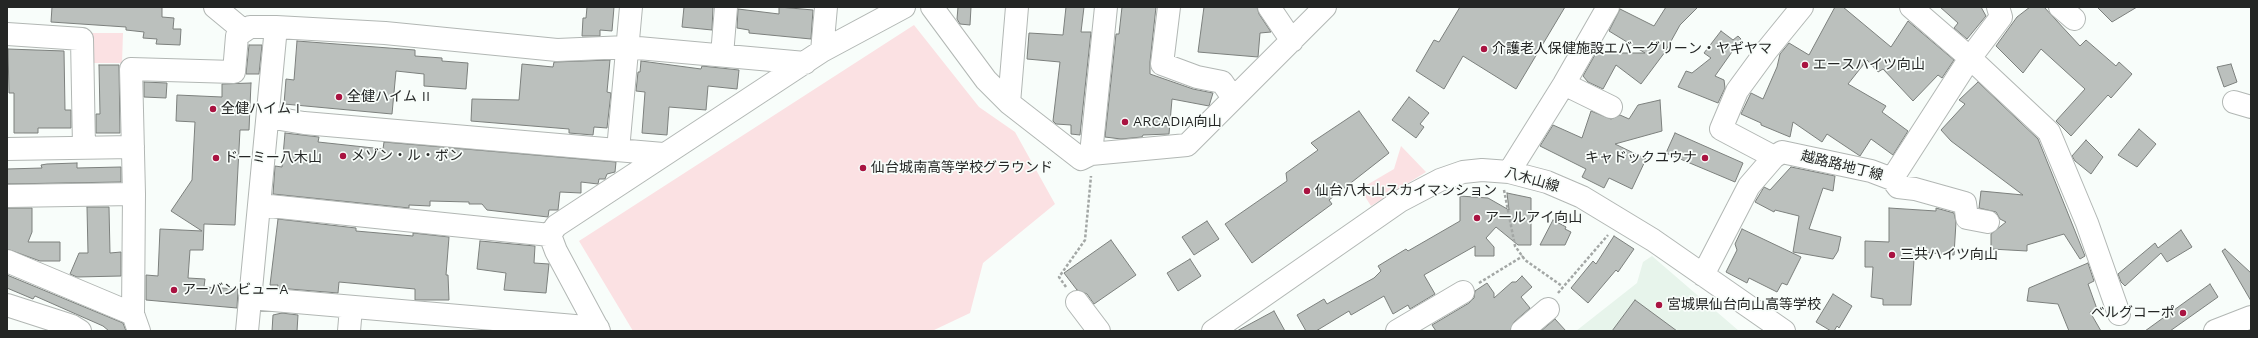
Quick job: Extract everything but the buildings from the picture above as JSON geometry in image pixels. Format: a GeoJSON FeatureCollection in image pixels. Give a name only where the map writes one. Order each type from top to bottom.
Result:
{"type":"FeatureCollection","features":[{"type":"Feature","properties":{"kind":"street"},"geometry":{"type":"LineString","coordinates":[[215,7],[244,31]]}},
{"type":"Feature","properties":{"kind":"street"},"geometry":{"type":"LineString","coordinates":[[618,150],[631,7]]}},
{"type":"Feature","properties":{"kind":"street"},"geometry":{"type":"LineString","coordinates":[[722,55],[726,7]]}},
{"type":"Feature","properties":{"kind":"street"},"geometry":{"type":"LineString","coordinates":[[822,51],[826,7]]}},
{"type":"Feature","properties":{"kind":"street"},"geometry":{"type":"LineString","coordinates":[[550,235],[556,226],[567,218],[804,62],[904,7]]}},
{"type":"Feature","properties":{"kind":"street"},"geometry":{"type":"LineString","coordinates":[[932,7],[986,80],[1008,103],[1086,156],[1187,145],[1325,7]]}},
{"type":"Feature","properties":{"kind":"street"},"geometry":{"type":"LineString","coordinates":[[1008,103],[1017,7]]}},
{"type":"Feature","properties":{"kind":"street"},"geometry":{"type":"LineString","coordinates":[[1086,156],[1106,7]]}},
{"type":"Feature","properties":{"kind":"street"},"geometry":{"type":"LineString","coordinates":[[1169,7],[1162,64],[1197,77],[1222,82],[1233,98]]}},
{"type":"Feature","properties":{"kind":"street"},"geometry":{"type":"LineString","coordinates":[[1269,7],[1292,41]]}},
{"type":"Feature","properties":{"kind":"street"},"geometry":{"type":"LineString","coordinates":[[1504,172],[1564,84],[1608,7]]}},
{"type":"Feature","properties":{"kind":"street"},"geometry":{"type":"LineString","coordinates":[[1703,275],[1749,186],[1774,157],[1720,129],[1737,91],[1767,50],[1802,7]]}},
{"type":"Feature","properties":{"kind":"street"},"geometry":{"type":"LineString","coordinates":[[1912,7],[1970,58],[2049,132],[2087,223],[2119,314]]}},
{"type":"Feature","properties":{"kind":"street","name":"越路路地丁線"},"geometry":{"type":"LineString","coordinates":[[1774,157],[1782,152],[1871,171],[1892,178],[1970,58],[2001,17],[1998,7]]}},
{"type":"Feature","properties":{"kind":"street"},"geometry":{"type":"LineString","coordinates":[[7,261],[136,322],[131,69],[234,72],[237,36],[250,27],[385,33],[557,50],[627,47],[804,62]]}},
{"type":"Feature","properties":{"kind":"street"},"geometry":{"type":"LineString","coordinates":[[247,331],[276,27]]}},
{"type":"Feature","properties":{"kind":"street"},"geometry":{"type":"LineString","coordinates":[[7,34],[82,38],[84,148]]}},
{"type":"Feature","properties":{"kind":"street"},"geometry":{"type":"LineString","coordinates":[[1564,84],[1612,107]]}},
{"type":"Feature","properties":{"kind":"street"},"geometry":{"type":"LineString","coordinates":[[268,117],[304,124],[663,154]]}},
{"type":"Feature","properties":{"kind":"street"},"geometry":{"type":"LineString","coordinates":[[7,149],[133,147]]}},
{"type":"Feature","properties":{"kind":"street","name":"八木山線"},"geometry":{"type":"LineString","coordinates":[[1213,331],[1400,200],[1440,180],[1463,172],[1482,170],[1504,172],[1554,185],[1582,197],[1653,240],[1784,331]]}},
{"type":"Feature","properties":{"kind":"street"},"geometry":{"type":"LineString","coordinates":[[1892,178],[1898,187],[1915,189],[1964,203],[1967,218],[1988,222]]}},
{"type":"Feature","properties":{"kind":"street"},"geometry":{"type":"LineString","coordinates":[[7,196],[134,194]]}},
{"type":"Feature","properties":{"kind":"street"},"geometry":{"type":"LineString","coordinates":[[260,206],[550,235]]}},
{"type":"Feature","properties":{"kind":"street"},"geometry":{"type":"LineString","coordinates":[[550,235],[556,251],[598,329]]}},
{"type":"Feature","properties":{"kind":"street"},"geometry":{"type":"LineString","coordinates":[[1397,331],[1463,292]]}},
{"type":"Feature","properties":{"kind":"street"},"geometry":{"type":"LineString","coordinates":[[250,298],[598,329]]}},
{"type":"Feature","properties":{"kind":"street"},"geometry":{"type":"LineString","coordinates":[[1077,302],[1099,331]]}},
{"type":"Feature","properties":{"kind":"street"},"geometry":{"type":"LineString","coordinates":[[7,305],[72,326],[80,331]]}},
{"type":"Feature","properties":{"kind":"street"},"geometry":{"type":"LineString","coordinates":[[349,331],[351,308]]}},
{"type":"Feature","properties":{"kind":"street"},"geometry":{"type":"LineString","coordinates":[[1522,331],[1548,309]]}},
{"type":"Feature","properties":{"kind":"street"},"geometry":{"type":"LineString","coordinates":[[2215,331],[2251,317]]}},
{"type":"Feature","properties":{"kind":"path"},"geometry":{"type":"LineString","coordinates":[[1077,302],[1059,277],[1085,240],[1092,171],[1086,156]]}},
{"type":"Feature","properties":{"kind":"path"},"geometry":{"type":"LineString","coordinates":[[1504,172],[1515,246],[1523,256],[1562,286]]}},
{"type":"Feature","properties":{"kind":"path"},"geometry":{"type":"LineString","coordinates":[[1548,309],[1562,286],[1620,220]]}},
{"type":"Feature","properties":{"kind":"path"},"geometry":{"type":"LineString","coordinates":[[1463,292],[1523,256]]}},
{"type":"Feature","properties":{"kind":"shaded area","name":"仙台城南高等学校グラウンド"},"geometry":{"type":"Polygon","coordinates":[[[914,25],[979,107],[1015,132],[1055,204],[983,263],[970,313],[932,331],[633,331],[579,241],[914,25]]]}},
{"type":"Feature","properties":{"kind":"shaded area"},"geometry":{"type":"Polygon","coordinates":[[[90,33],[123,33],[122,63],[90,63],[90,33]]]}},
{"type":"Feature","properties":{"kind":"shaded area"},"geometry":{"type":"Polygon","coordinates":[[[1401,146],[1426,172],[1371,206],[1364,195],[1365,186],[1394,169],[1401,146]]]}},
{"type":"Feature","properties":{"kind":"shaded area","name":"宮城県仙台向山高等学校"},"geometry":{"type":"Polygon","coordinates":[[[1652,256],[1739,331],[1576,331],[1637,283],[1643,262],[1652,256]]]}},
{"type":"Feature","properties":{"kind":"place","name":"介護老人保健施設エバーグリーン・ヤギヤマ"},"geometry":{"type":"Point","coordinates":[1484,49]}},
{"type":"Feature","properties":{"kind":"place","name":"エースハイツ向山"},"geometry":{"type":"Point","coordinates":[1805,65]}},
{"type":"Feature","properties":{"kind":"place","name":"全健ハイム II"},"geometry":{"type":"Point","coordinates":[339,97]}},
{"type":"Feature","properties":{"kind":"place","name":"全健ハイム I"},"geometry":{"type":"Point","coordinates":[213,109]}},
{"type":"Feature","properties":{"kind":"place","name":"ARCADIA向山"},"geometry":{"type":"Point","coordinates":[1125,122]}},
{"type":"Feature","properties":{"kind":"place","name":"メゾン・ル・ボン"},"geometry":{"type":"Point","coordinates":[343,156]}},
{"type":"Feature","properties":{"kind":"place","name":"ドーミー八木山"},"geometry":{"type":"Point","coordinates":[216,158]}},
{"type":"Feature","properties":{"kind":"place","name":"キャドックユウナ"},"geometry":{"type":"Point","coordinates":[1705,158]}},
{"type":"Feature","properties":{"kind":"place","name":"仙台城南高等学校グラウンド"},"geometry":{"type":"Point","coordinates":[863,168]}},
{"type":"Feature","properties":{"kind":"place","name":"仙台八木山スカイマンション"},"geometry":{"type":"Point","coordinates":[1307,191]}},
{"type":"Feature","properties":{"kind":"place","name":"アールアイ向山"},"geometry":{"type":"Point","coordinates":[1477,218]}},
{"type":"Feature","properties":{"kind":"place","name":"三共ハイツ向山"},"geometry":{"type":"Point","coordinates":[1892,255]}},
{"type":"Feature","properties":{"kind":"place","name":"アーバンビューA"},"geometry":{"type":"Point","coordinates":[174,290]}},
{"type":"Feature","properties":{"kind":"place","name":"宮城県仙台向山高等学校"},"geometry":{"type":"Point","coordinates":[1659,305]}},
{"type":"Feature","properties":{"kind":"place","name":"ベルグコーポ"},"geometry":{"type":"Point","coordinates":[2183,313]}}]}
